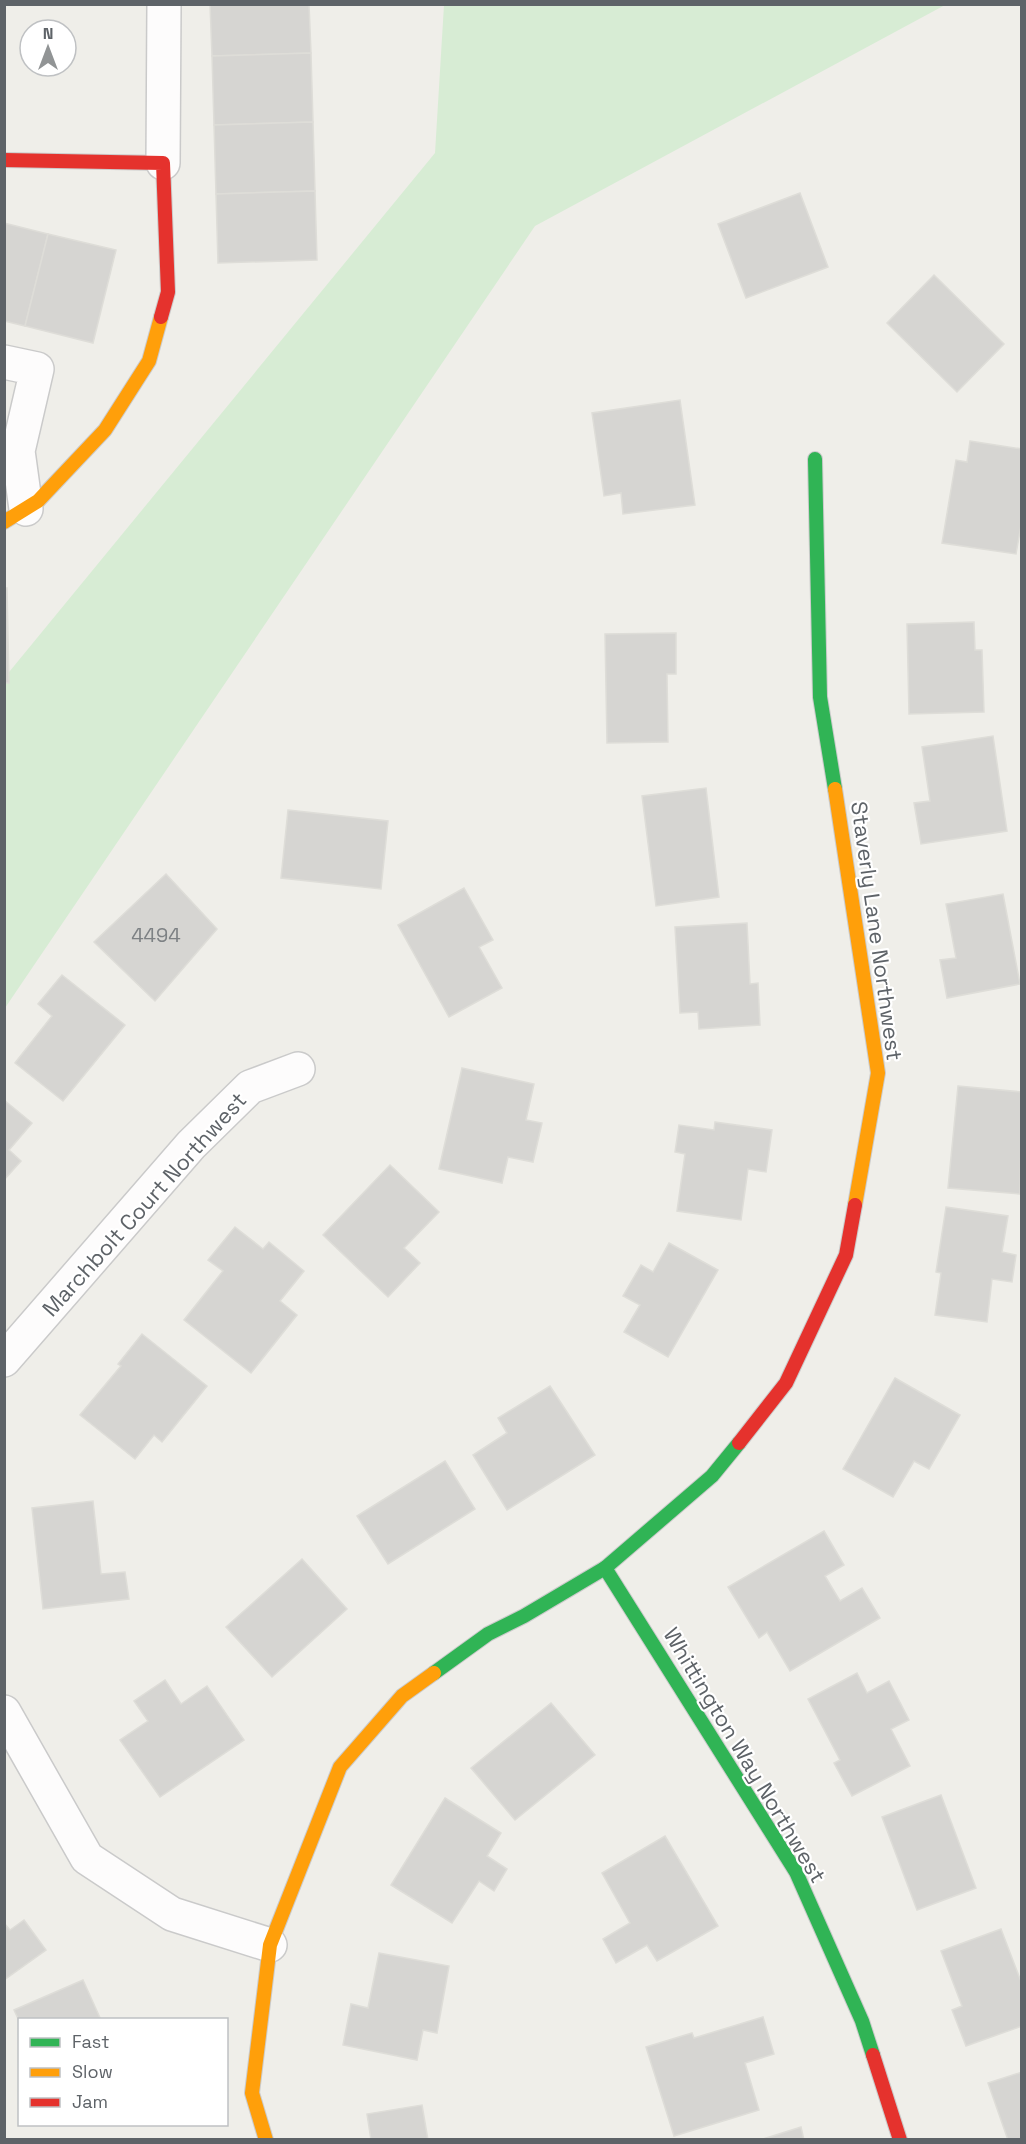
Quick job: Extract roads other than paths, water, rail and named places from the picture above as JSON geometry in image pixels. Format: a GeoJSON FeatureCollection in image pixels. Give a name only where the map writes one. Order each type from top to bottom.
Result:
{"type":"FeatureCollection","features":[{"type":"Feature","properties":{"kind":"street"},"geometry":{"type":"LineString","coordinates":[[15,516],[38,501],[105,430],[149,361],[168,292],[163,163],[164,4]]}},
{"type":"Feature","properties":{"kind":"street"},"geometry":{"type":"LineString","coordinates":[[4,160],[163,163]]}},
{"type":"Feature","properties":{"kind":"street"},"geometry":{"type":"LineString","coordinates":[[4,362],[37,369],[18,451],[15,516]]}},
{"type":"Feature","properties":{"kind":"street","name":"Staverly Lane Northwest"},"geometry":{"type":"LineString","coordinates":[[266,2139],[252,2093],[270,1945],[339,1767],[402,1696],[488,1634],[524,1616],[605,1568],[712,1476],[786,1383],[846,1255],[878,1073],[847,859],[820,697],[815,459]]}},
{"type":"Feature","properties":{"kind":"street","name":"Marchbolt Court Northwest"},"geometry":{"type":"LineString","coordinates":[[4,1360],[199,1137],[250,1087],[298,1069]]}},
{"type":"Feature","properties":{"kind":"street","name":"Whittington Way Northwest"},"geometry":{"type":"LineString","coordinates":[[605,1568],[796,1872],[862,2021],[900,2139]]}},
{"type":"Feature","properties":{"kind":"street"},"geometry":{"type":"LineString","coordinates":[[4,1712],[87,1858],[172,1914],[270,1945]]}}]}
